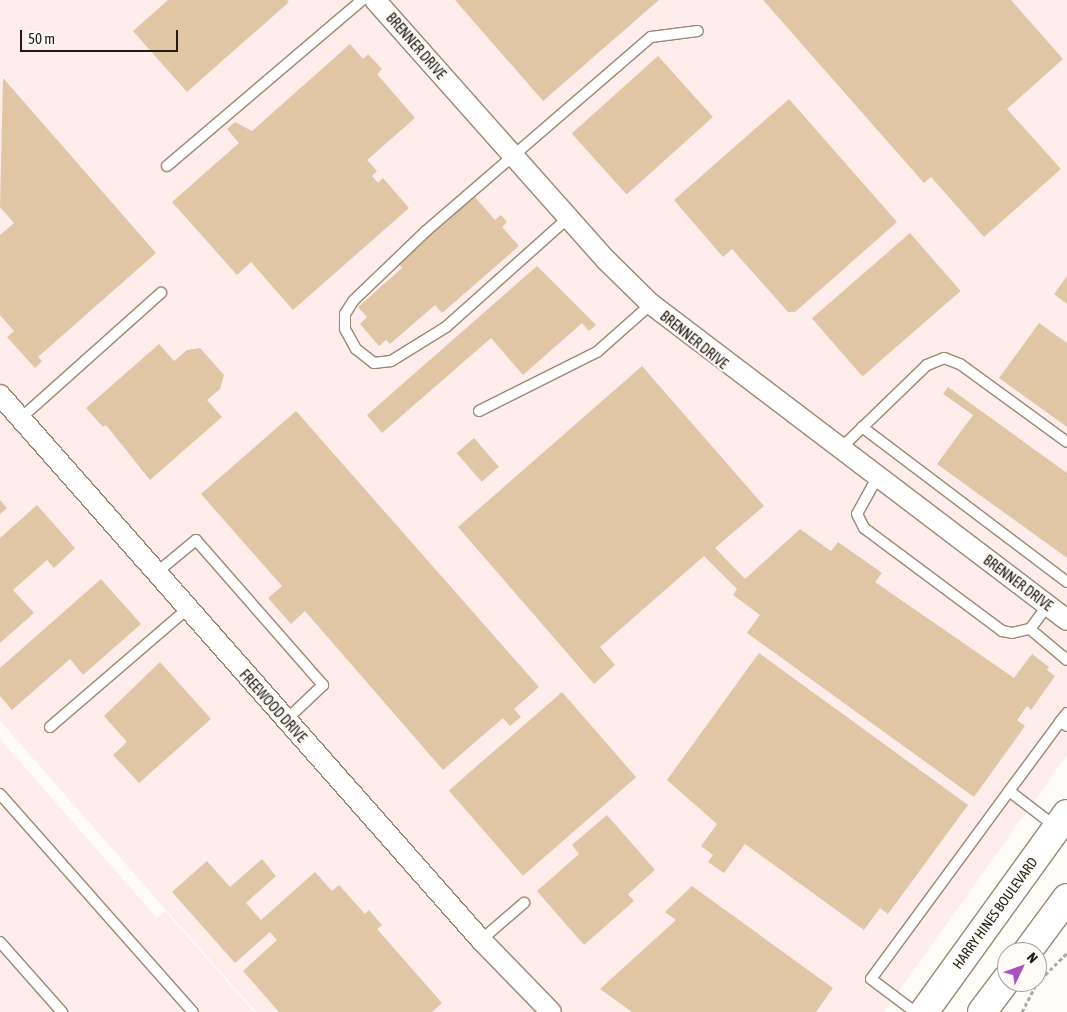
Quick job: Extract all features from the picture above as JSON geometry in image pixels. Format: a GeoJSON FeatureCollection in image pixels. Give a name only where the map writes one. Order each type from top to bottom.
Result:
{"type":"FeatureCollection","features":[{"type":"Feature","properties":{"kind":"main road","name":"HARRY HINES BOULEVARD"},"geometry":{"type":"LineString","coordinates":[[924,1012],[1062,820]]}},
{"type":"Feature","properties":{"kind":"main road"},"geometry":{"type":"LineString","coordinates":[[1034,942],[1067,898]]}},
{"type":"Feature","properties":{"kind":"main road"},"geometry":{"type":"LineString","coordinates":[[982,1012],[997,992]]}},
{"type":"Feature","properties":{"kind":"street","name":"BRENNER DRIVE"},"geometry":{"type":"LineString","coordinates":[[375,0],[568,218],[651,304],[1067,620]]}},
{"type":"Feature","properties":{"kind":"street","name":"FREEWOOD DRIVE"},"geometry":{"type":"LineString","coordinates":[[0,395],[481,940],[550,1012]]}},
{"type":"Feature","properties":{"kind":"lane"},"geometry":{"type":"LineString","coordinates":[[167,166],[362,0]]}},
{"type":"Feature","properties":{"kind":"lane"},"geometry":{"type":"LineString","coordinates":[[568,218],[446,327],[391,361],[374,363],[356,349],[345,329],[345,314],[352,301],[513,156],[651,37],[698,31]]}},
{"type":"Feature","properties":{"kind":"lane"},"geometry":{"type":"LineString","coordinates":[[20,418],[161,293]]}},
{"type":"Feature","properties":{"kind":"lane"},"geometry":{"type":"LineString","coordinates":[[479,411],[597,352],[651,304]]}},
{"type":"Feature","properties":{"kind":"lane"},"geometry":{"type":"LineString","coordinates":[[840,449],[927,365],[944,358],[960,364],[1067,442]]}},
{"type":"Feature","properties":{"kind":"lane"},"geometry":{"type":"LineString","coordinates":[[862,427],[1067,582]]}},
{"type":"Feature","properties":{"kind":"lane"},"geometry":{"type":"LineString","coordinates":[[878,476],[857,514],[864,528],[1002,631],[1012,633],[1030,628],[1048,605]]}},
{"type":"Feature","properties":{"kind":"lane"},"geometry":{"type":"LineString","coordinates":[[156,573],[196,540],[323,685],[286,720]]}},
{"type":"Feature","properties":{"kind":"lane"},"geometry":{"type":"LineString","coordinates":[[50,727],[187,609]]}},
{"type":"Feature","properties":{"kind":"lane"},"geometry":{"type":"LineString","coordinates":[[1030,628],[1067,660]]}},
{"type":"Feature","properties":{"kind":"lane"},"geometry":{"type":"LineString","coordinates":[[915,1012],[871,979],[1009,792],[1064,724],[1067,713]]}},
{"type":"Feature","properties":{"kind":"lane"},"geometry":{"type":"LineString","coordinates":[[1009,792],[1062,820]]}},
{"type":"Feature","properties":{"kind":"lane"},"geometry":{"type":"LineString","coordinates":[[0,794],[193,1012]]}},
{"type":"Feature","properties":{"kind":"lane"},"geometry":{"type":"LineString","coordinates":[[481,940],[524,903]]}},
{"type":"Feature","properties":{"kind":"lane"},"geometry":{"type":"LineString","coordinates":[[0,942],[62,1012]]}},
{"type":"Feature","properties":{"kind":"path"},"geometry":{"type":"LineString","coordinates":[[1022,1012],[1036,984],[1067,953]]}},
{"type":"Feature","properties":{"kind":"shaded area"},"geometry":{"type":"Polygon","coordinates":[[[0,0],[1067,0],[1067,755],[884,1012],[256,1012],[0,721],[0,0]]]}},
{"type":"Feature","properties":{"kind":"shaded area"},"geometry":{"type":"Polygon","coordinates":[[[0,739],[157,918],[165,911],[254,1012],[0,1012],[0,739]]]}},
{"type":"Feature","properties":{"kind":"building"},"geometry":{"type":"Polygon","coordinates":[[[168,0],[287,0],[289,2],[187,92],[133,31],[168,0]]]}},
{"type":"Feature","properties":{"kind":"building"},"geometry":{"type":"Polygon","coordinates":[[[455,0],[659,0],[543,101],[455,0]]]}},
{"type":"Feature","properties":{"kind":"building"},"geometry":{"type":"Polygon","coordinates":[[[763,0],[1011,0],[1063,59],[1007,109],[1061,169],[984,237],[931,177],[924,183],[763,0]]]}},
{"type":"Feature","properties":{"kind":"building"},"geometry":{"type":"Polygon","coordinates":[[[350,44],[363,59],[368,54],[382,69],[377,74],[415,118],[367,160],[377,171],[372,176],[378,183],[383,178],[409,208],[293,310],[251,262],[237,275],[172,202],[239,143],[227,129],[235,122],[252,131],[350,44]]]}},
{"type":"Feature","properties":{"kind":"building"},"geometry":{"type":"Polygon","coordinates":[[[658,56],[713,117],[627,195],[572,134],[658,56]]]}},
{"type":"Feature","properties":{"kind":"building"},"geometry":{"type":"Polygon","coordinates":[[[3,78],[156,253],[38,357],[42,361],[35,368],[7,337],[14,331],[0,315],[0,235],[14,223],[0,207],[3,78]]]}},
{"type":"Feature","properties":{"kind":"building"},"geometry":{"type":"Polygon","coordinates":[[[789,99],[897,222],[795,312],[788,312],[732,249],[723,257],[674,200],[789,99]]]}},
{"type":"Feature","properties":{"kind":"building"},"geometry":{"type":"Polygon","coordinates":[[[474,196],[495,220],[501,215],[507,222],[502,227],[519,246],[442,313],[435,305],[390,344],[386,340],[379,346],[360,324],[367,317],[358,307],[402,268],[398,263],[474,196]]]}},
{"type":"Feature","properties":{"kind":"building"},"geometry":{"type":"Polygon","coordinates":[[[910,233],[961,291],[862,376],[812,318],[910,233]]]}},
{"type":"Feature","properties":{"kind":"building"},"geometry":{"type":"Polygon","coordinates":[[[537,266],[596,325],[589,331],[582,323],[523,375],[491,338],[382,433],[367,415],[537,266]]]}},
{"type":"Feature","properties":{"kind":"building"},"geometry":{"type":"Polygon","coordinates":[[[1067,276],[1067,304],[1054,294],[1067,276]]]}},
{"type":"Feature","properties":{"kind":"building"},"geometry":{"type":"Polygon","coordinates":[[[1039,323],[1067,343],[1067,427],[999,378],[1039,323]]]}},
{"type":"Feature","properties":{"kind":"building"},"geometry":{"type":"Polygon","coordinates":[[[159,344],[174,361],[187,350],[200,348],[224,375],[220,389],[207,400],[222,417],[150,480],[106,425],[103,427],[86,408],[159,344]]]}},
{"type":"Feature","properties":{"kind":"building"},"geometry":{"type":"Polygon","coordinates":[[[642,366],[764,506],[715,548],[745,579],[800,529],[831,551],[838,542],[882,573],[875,582],[1014,678],[1032,654],[1049,667],[1047,670],[1055,676],[1031,710],[1027,706],[1017,720],[1025,726],[974,797],[747,633],[760,615],[733,595],[737,589],[704,556],[600,647],[615,665],[594,684],[458,527],[642,366]]]}},
{"type":"Feature","properties":{"kind":"building"},"geometry":{"type":"Polygon","coordinates":[[[948,387],[1067,473],[1067,558],[937,464],[973,415],[943,394],[948,387]]]}},
{"type":"Feature","properties":{"kind":"building"},"geometry":{"type":"Polygon","coordinates":[[[296,411],[539,687],[514,709],[521,717],[510,726],[503,718],[443,770],[305,611],[291,624],[268,598],[282,586],[201,494],[296,411]]]}},
{"type":"Feature","properties":{"kind":"building"},"geometry":{"type":"Polygon","coordinates":[[[474,438],[499,467],[482,482],[457,453],[474,438]]]}},
{"type":"Feature","properties":{"kind":"building"},"geometry":{"type":"Polygon","coordinates":[[[0,500],[7,508],[0,514],[0,500]]]}},
{"type":"Feature","properties":{"kind":"building"},"geometry":{"type":"Polygon","coordinates":[[[37,505],[75,548],[54,568],[47,560],[13,590],[34,613],[0,643],[0,538],[37,505]]]}},
{"type":"Feature","properties":{"kind":"building"},"geometry":{"type":"Polygon","coordinates":[[[101,579],[141,624],[83,675],[70,659],[12,710],[0,696],[0,668],[101,579]]]}},
{"type":"Feature","properties":{"kind":"building"},"geometry":{"type":"Polygon","coordinates":[[[759,653],[968,805],[888,914],[880,908],[864,930],[745,844],[724,873],[708,862],[713,855],[701,846],[717,824],[667,780],[759,653]]]}},
{"type":"Feature","properties":{"kind":"building"},"geometry":{"type":"Polygon","coordinates":[[[160,662],[211,719],[139,783],[113,755],[127,742],[104,716],[160,662]]]}},
{"type":"Feature","properties":{"kind":"building"},"geometry":{"type":"Polygon","coordinates":[[[562,692],[636,777],[523,876],[449,790],[562,692]]]}},
{"type":"Feature","properties":{"kind":"building"},"geometry":{"type":"Polygon","coordinates":[[[607,815],[655,870],[628,894],[634,901],[584,945],[537,891],[579,854],[572,845],[607,815]]]}},
{"type":"Feature","properties":{"kind":"building"},"geometry":{"type":"Polygon","coordinates":[[[262,859],[276,876],[246,903],[261,920],[315,872],[332,891],[339,885],[365,914],[369,910],[382,925],[377,929],[442,1003],[432,1012],[279,1012],[243,971],[277,940],[270,932],[235,963],[172,892],[207,861],[230,887],[262,859]]]}},
{"type":"Feature","properties":{"kind":"building"},"geometry":{"type":"Polygon","coordinates":[[[692,886],[833,988],[816,1012],[632,1012],[600,989],[676,920],[665,912],[692,886]]]}}]}
